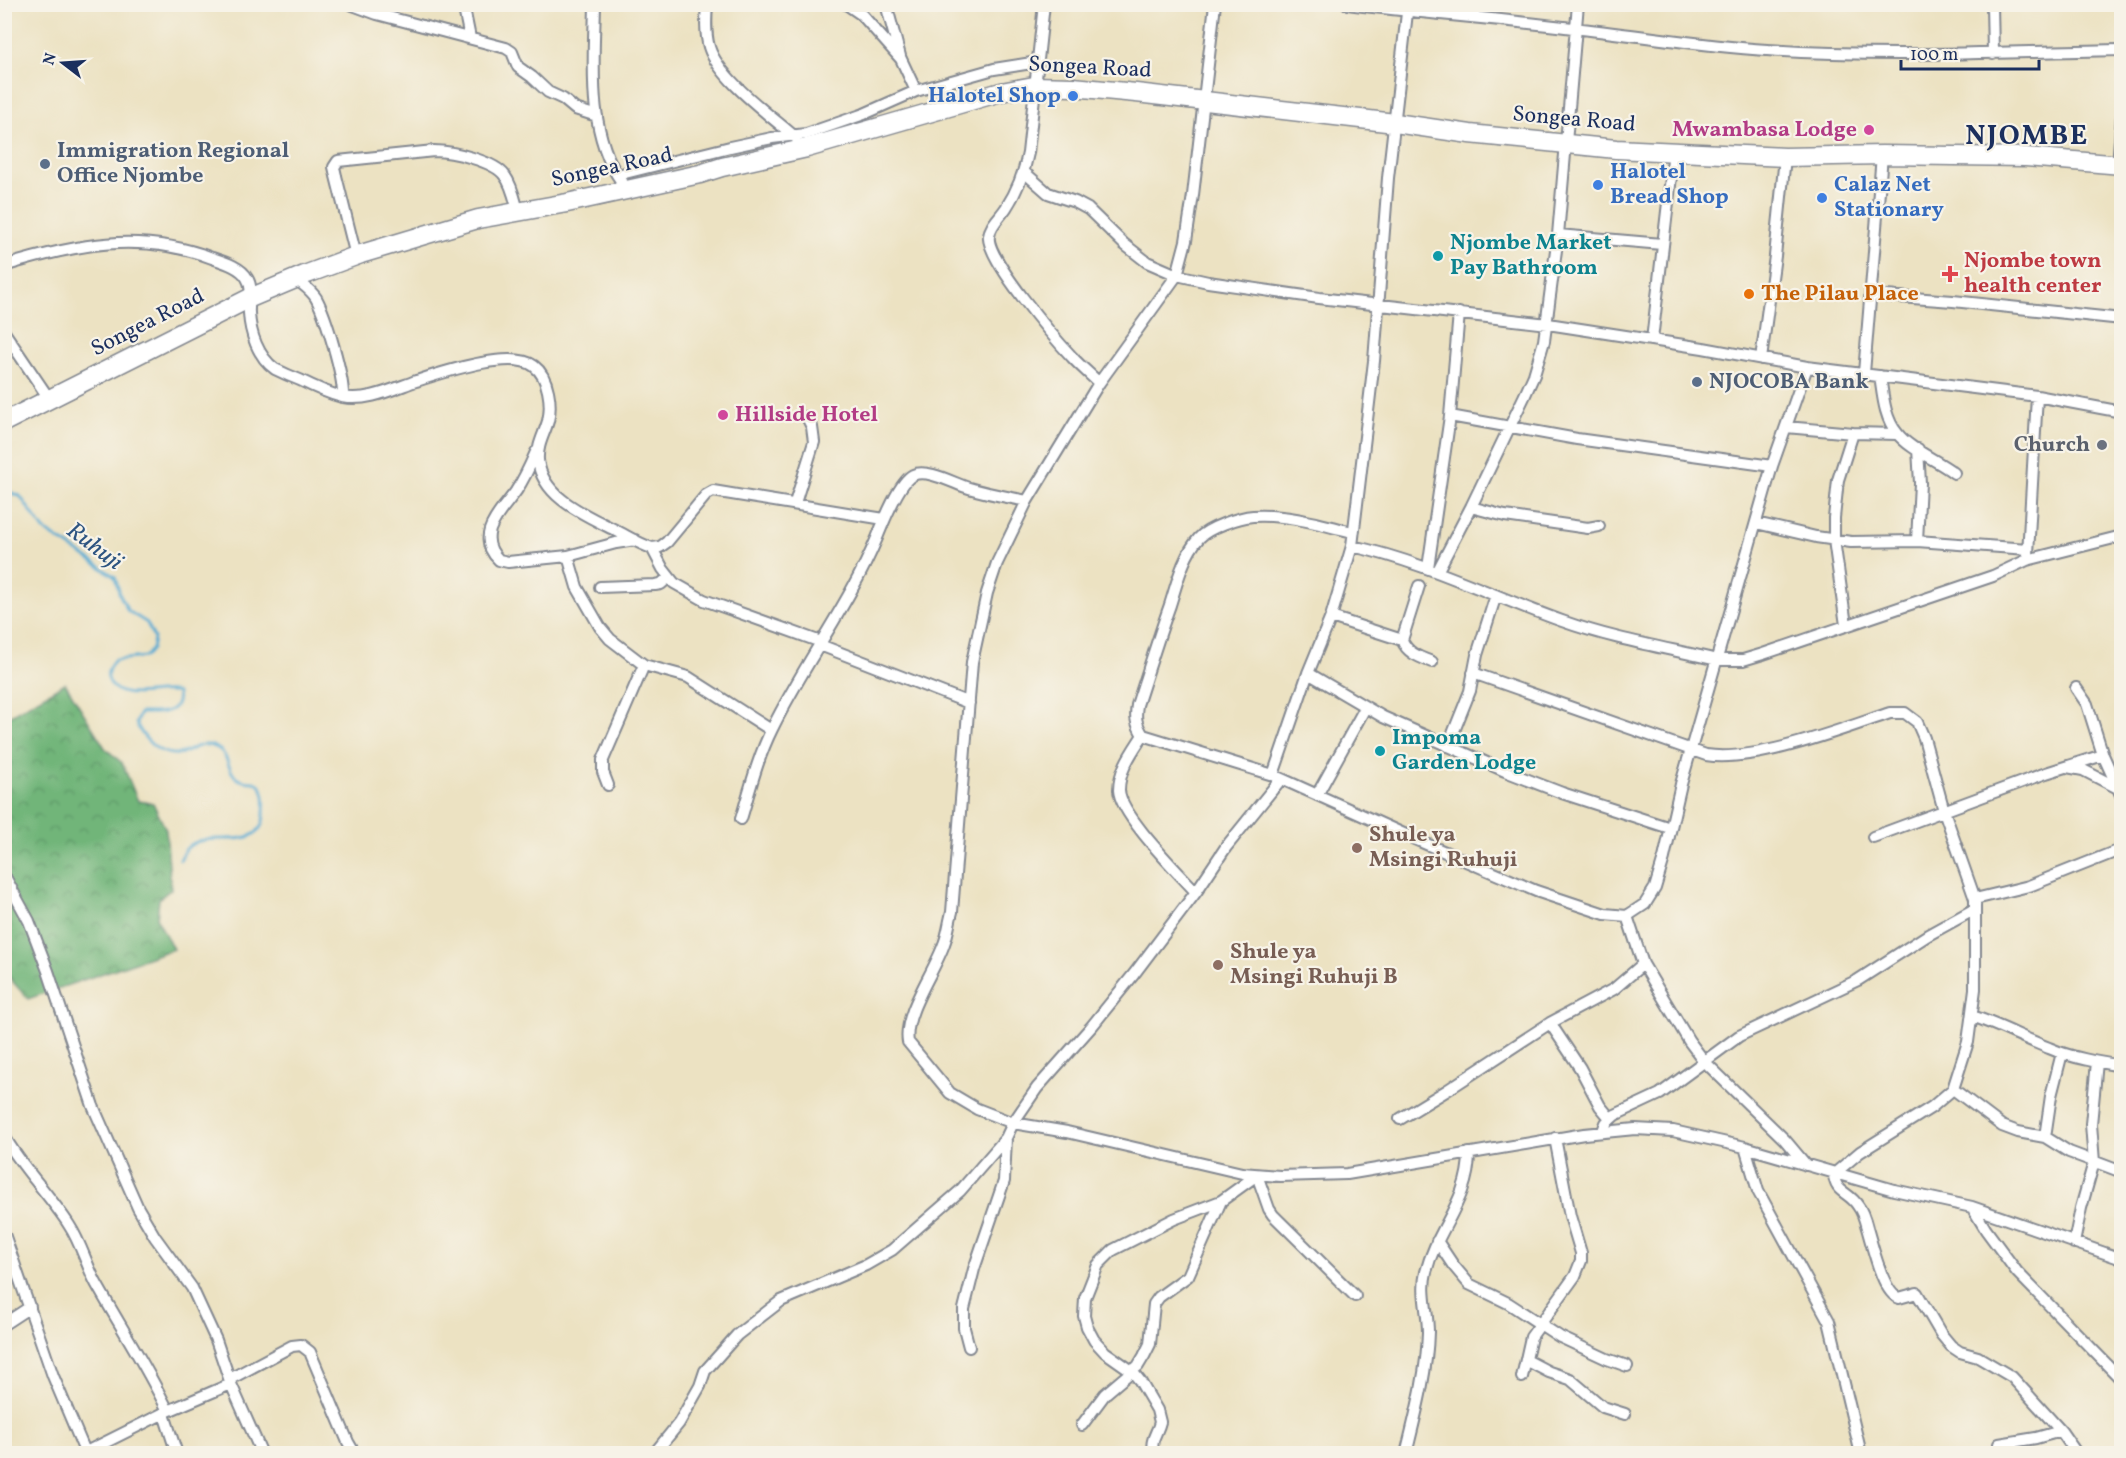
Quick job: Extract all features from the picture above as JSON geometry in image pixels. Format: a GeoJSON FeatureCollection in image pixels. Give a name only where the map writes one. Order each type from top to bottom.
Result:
{"type":"FeatureCollection","features":[{"type":"Feature","properties":{"kind":"highway","name":"Songea Road"},"geometry":{"type":"LineString","coordinates":[[4,422],[250,298],[356,256],[466,222],[628,191],[700,174],[800,142],[1035,86],[1073,87],[1203,100],[1566,145],[1785,157],[1882,155],[2026,158],[2120,164]]}},
{"type":"Feature","properties":{"kind":"street"},"geometry":{"type":"LineString","coordinates":[[350,4],[377,14],[510,50],[518,67],[532,76],[548,92],[563,99],[575,109],[597,116]]}},
{"type":"Feature","properties":{"kind":"street"},"geometry":{"type":"LineString","coordinates":[[463,4],[470,38]]}},
{"type":"Feature","properties":{"kind":"street"},"geometry":{"type":"LineString","coordinates":[[595,4],[594,87],[597,116],[617,176],[628,191]]}},
{"type":"Feature","properties":{"kind":"street"},"geometry":{"type":"LineString","coordinates":[[707,4],[706,37],[717,64],[800,142]]}},
{"type":"Feature","properties":{"kind":"street"},"geometry":{"type":"LineString","coordinates":[[846,4],[862,15],[901,59]]}},
{"type":"Feature","properties":{"kind":"street"},"geometry":{"type":"LineString","coordinates":[[886,4],[901,59],[916,91]]}},
{"type":"Feature","properties":{"kind":"street"},"geometry":{"type":"LineString","coordinates":[[1044,4],[1024,172],[1018,188],[988,237],[991,249],[1046,328],[1074,360],[1099,382]]}},
{"type":"Feature","properties":{"kind":"street"},"geometry":{"type":"LineString","coordinates":[[1215,4],[1193,195],[1186,241],[1177,275],[1099,382],[1027,501],[997,563],[987,593],[972,662],[952,912],[945,943],[909,1017],[906,1032],[908,1042],[950,1094],[977,1109],[1013,1122],[1257,1175],[1347,1174],[1603,1131],[1645,1129],[1673,1131],[1745,1147],[1894,1190],[1972,1207],[2121,1259]]}},
{"type":"Feature","properties":{"kind":"street"},"geometry":{"type":"LineString","coordinates":[[1347,4],[1408,8],[1720,47],[1770,51],[1993,54],[2121,50]]}},
{"type":"Feature","properties":{"kind":"street"},"geometry":{"type":"LineString","coordinates":[[1432,570],[1471,507],[1510,427],[1534,375],[1548,324],[1578,4]]}},
{"type":"Feature","properties":{"kind":"street"},"geometry":{"type":"LineString","coordinates":[[1992,4],[1993,54]]}},
{"type":"Feature","properties":{"kind":"street"},"geometry":{"type":"LineString","coordinates":[[657,1451],[679,1423],[700,1386],[705,1371],[737,1335],[781,1301],[866,1265],[892,1250],[960,1191],[1006,1138],[1013,1122],[1037,1088],[1115,998],[1196,892],[1277,777],[1308,673],[1331,616],[1352,546],[1374,361],[1388,178],[1408,8]]}},
{"type":"Feature","properties":{"kind":"street"},"geometry":{"type":"LineString","coordinates":[[617,176],[772,138],[800,142],[916,91],[994,69],[1038,62]]}},
{"type":"Feature","properties":{"kind":"street"},"geometry":{"type":"LineString","coordinates":[[2120,164],[2121,114]]}},
{"type":"Feature","properties":{"kind":"street"},"geometry":{"type":"LineString","coordinates":[[356,256],[334,167],[338,161],[449,151],[499,169],[506,176],[518,211]]}},
{"type":"Feature","properties":{"kind":"street"},"geometry":{"type":"LineString","coordinates":[[1652,340],[1674,152]]}},
{"type":"Feature","properties":{"kind":"street"},"geometry":{"type":"LineString","coordinates":[[1864,374],[1882,155]]}},
{"type":"Feature","properties":{"kind":"street"},"geometry":{"type":"LineString","coordinates":[[1761,358],[1775,256],[1785,157]]}},
{"type":"Feature","properties":{"kind":"street"},"geometry":{"type":"LineString","coordinates":[[1024,172],[1048,193],[1088,209],[1124,244],[1147,262],[1177,275],[1236,286],[1379,305],[1548,324],[1807,367],[2037,396],[2121,412]]}},
{"type":"Feature","properties":{"kind":"street"},"geometry":{"type":"LineString","coordinates":[[1558,235],[1662,244]]}},
{"type":"Feature","properties":{"kind":"street"},"geometry":{"type":"LineString","coordinates":[[4,266],[89,244],[140,243],[166,245],[195,252],[237,268],[247,276],[251,287],[249,313],[254,341],[266,360],[275,369],[326,392],[343,397],[357,398],[378,394],[438,374],[491,362],[516,360],[530,364],[539,371],[549,396],[548,420],[528,471],[495,517],[490,530],[490,546],[499,560],[508,562],[568,556],[635,540]]}},
{"type":"Feature","properties":{"kind":"street"},"geometry":{"type":"LineString","coordinates":[[296,279],[313,294],[320,308],[342,377],[343,397]]}},
{"type":"Feature","properties":{"kind":"street"},"geometry":{"type":"LineString","coordinates":[[1872,295],[2121,319]]}},
{"type":"Feature","properties":{"kind":"street"},"geometry":{"type":"LineString","coordinates":[[1432,570],[1450,416],[1459,313]]}},
{"type":"Feature","properties":{"kind":"street"},"geometry":{"type":"LineString","coordinates":[[4,332],[50,400]]}},
{"type":"Feature","properties":{"kind":"street"},"geometry":{"type":"LineString","coordinates":[[1352,532],[1276,516],[1252,516],[1234,520],[1201,536],[1191,547],[1181,569],[1137,705],[1135,718],[1143,735],[1277,777],[1536,891],[1605,914],[1627,916],[1645,904],[1654,888],[1664,858],[1670,828],[1772,466],[1807,367]]}},
{"type":"Feature","properties":{"kind":"street"},"geometry":{"type":"LineString","coordinates":[[1880,376],[1884,404],[1897,434],[1954,473]]}},
{"type":"Feature","properties":{"kind":"street"},"geometry":{"type":"LineString","coordinates":[[2028,555],[2037,396]]}},
{"type":"Feature","properties":{"kind":"street"},"geometry":{"type":"LineString","coordinates":[[1450,416],[1577,439],[1772,466]]}},
{"type":"Feature","properties":{"kind":"street"},"geometry":{"type":"LineString","coordinates":[[795,503],[814,442],[812,427],[807,417]]}},
{"type":"Feature","properties":{"kind":"street"},"geometry":{"type":"LineString","coordinates":[[1786,427],[1852,433],[1897,434]]}},
{"type":"Feature","properties":{"kind":"street"},"geometry":{"type":"LineString","coordinates":[[1846,625],[1834,540],[1834,518],[1838,480],[1852,433]]}},
{"type":"Feature","properties":{"kind":"street"},"geometry":{"type":"LineString","coordinates":[[538,447],[538,462],[545,480],[558,496],[581,512],[652,548],[660,547],[667,542],[706,495],[713,491],[884,519]]}},
{"type":"Feature","properties":{"kind":"street"},"geometry":{"type":"LineString","coordinates":[[1917,541],[1920,490],[1918,449]]}},
{"type":"Feature","properties":{"kind":"street"},"geometry":{"type":"LineString","coordinates":[[741,819],[771,730],[854,589],[884,519],[906,480],[914,474],[936,476],[970,488],[1027,501]]}},
{"type":"Feature","properties":{"kind":"street"},"geometry":{"type":"LineString","coordinates":[[1471,507],[1505,516],[1588,528],[1599,526]]}},
{"type":"Feature","properties":{"kind":"street"},"geometry":{"type":"LineString","coordinates":[[1756,523],[1851,542],[1917,541],[2028,555],[2121,537]]}},
{"type":"Feature","properties":{"kind":"street"},"geometry":{"type":"LineString","coordinates":[[1352,546],[1389,555],[1432,570],[1591,631],[1717,660],[1731,661],[1753,657],[1992,576],[2028,555]]}},
{"type":"Feature","properties":{"kind":"street"},"geometry":{"type":"LineString","coordinates":[[652,548],[674,583],[704,600],[821,643],[969,703]]}},
{"type":"Feature","properties":{"kind":"street"},"geometry":{"type":"LineString","coordinates":[[568,556],[577,587],[600,627],[610,639],[644,665],[688,677],[771,730]]}},
{"type":"Feature","properties":{"kind":"street"},"geometry":{"type":"LineString","coordinates":[[600,587],[655,585],[669,577]]}},
{"type":"Feature","properties":{"kind":"street"},"geometry":{"type":"LineString","coordinates":[[1419,586],[1402,640],[1410,652],[1432,662]]}},
{"type":"Feature","properties":{"kind":"street"},"geometry":{"type":"LineString","coordinates":[[1448,746],[1470,691],[1473,673],[1496,596]]}},
{"type":"Feature","properties":{"kind":"street"},"geometry":{"type":"LineString","coordinates":[[1331,616],[1402,640]]}},
{"type":"Feature","properties":{"kind":"street"},"geometry":{"type":"LineString","coordinates":[[608,785],[603,772],[603,760],[644,665]]}},
{"type":"Feature","properties":{"kind":"street"},"geometry":{"type":"LineString","coordinates":[[1308,673],[1365,708],[1448,746],[1562,793],[1670,828]]}},
{"type":"Feature","properties":{"kind":"street"},"geometry":{"type":"LineString","coordinates":[[1473,673],[1692,750],[1720,757],[1784,747],[1890,712],[1905,713],[1917,722],[1924,738],[1944,812],[1975,904],[1976,989],[1968,1042],[1953,1089],[1932,1107],[1860,1152],[1834,1174]]}},
{"type":"Feature","properties":{"kind":"street"},"geometry":{"type":"LineString","coordinates":[[2076,688],[2087,704],[2103,755],[2121,797]]}},
{"type":"Feature","properties":{"kind":"street"},"geometry":{"type":"LineString","coordinates":[[1317,795],[1365,708]]}},
{"type":"Feature","properties":{"kind":"street"},"geometry":{"type":"LineString","coordinates":[[1143,735],[1122,773],[1119,789],[1122,803],[1160,852],[1196,892]]}},
{"type":"Feature","properties":{"kind":"street"},"geometry":{"type":"LineString","coordinates":[[1873,837],[2063,767],[2103,755]]}},
{"type":"Feature","properties":{"kind":"street"},"geometry":{"type":"LineString","coordinates":[[2063,767],[2083,770],[2116,787]]}},
{"type":"Feature","properties":{"kind":"street"},"geometry":{"type":"LineString","coordinates":[[1603,1131],[1610,1119],[1660,1094],[1726,1044],[1755,1027],[1858,980],[1975,904],[2029,886],[2121,849]]}},
{"type":"Feature","properties":{"kind":"street"},"geometry":{"type":"LineString","coordinates":[[4,874],[33,931],[93,1106],[138,1208],[155,1237],[192,1288],[216,1340],[230,1382],[262,1454]]}},
{"type":"Feature","properties":{"kind":"street"},"geometry":{"type":"LineString","coordinates":[[1627,916],[1642,964],[1689,1041],[1704,1061],[1785,1140],[1806,1165]]}},
{"type":"Feature","properties":{"kind":"street"},"geometry":{"type":"LineString","coordinates":[[1400,1119],[1550,1023],[1614,989],[1642,964]]}},
{"type":"Feature","properties":{"kind":"street"},"geometry":{"type":"LineString","coordinates":[[1972,1016],[2062,1053],[2121,1066]]}},
{"type":"Feature","properties":{"kind":"street"},"geometry":{"type":"LineString","coordinates":[[1550,1023],[1610,1119]]}},
{"type":"Feature","properties":{"kind":"street"},"geometry":{"type":"LineString","coordinates":[[2045,1137],[2052,1090],[2062,1053]]}},
{"type":"Feature","properties":{"kind":"street"},"geometry":{"type":"LineString","coordinates":[[2074,1243],[2094,1162],[2091,1124],[2097,1062]]}},
{"type":"Feature","properties":{"kind":"street"},"geometry":{"type":"LineString","coordinates":[[1953,1089],[2002,1126],[2018,1132],[2045,1137],[2069,1152],[2121,1172]]}},
{"type":"Feature","properties":{"kind":"street"},"geometry":{"type":"LineString","coordinates":[[4,1136],[18,1159],[62,1214],[74,1233],[94,1280],[149,1373],[166,1412],[177,1454]]}},
{"type":"Feature","properties":{"kind":"street"},"geometry":{"type":"LineString","coordinates":[[969,1347],[964,1328],[964,1309],[974,1269],[1004,1181],[1006,1138]]}},
{"type":"Feature","properties":{"kind":"street"},"geometry":{"type":"LineString","coordinates":[[1522,1377],[1531,1337],[1575,1276],[1581,1261],[1555,1138]]}},
{"type":"Feature","properties":{"kind":"street"},"geometry":{"type":"LineString","coordinates":[[1745,1147],[1758,1191],[1829,1321],[1861,1454]]}},
{"type":"Feature","properties":{"kind":"street"},"geometry":{"type":"LineString","coordinates":[[1406,1454],[1420,1397],[1425,1362],[1428,1330],[1424,1292],[1425,1274],[1437,1241],[1461,1198],[1466,1183],[1469,1153]]}},
{"type":"Feature","properties":{"kind":"street"},"geometry":{"type":"LineString","coordinates":[[1834,1174],[1838,1189],[1852,1198],[1862,1213],[1883,1277],[1892,1295],[1899,1298],[1917,1293],[1941,1334],[1951,1346],[1960,1352],[1978,1357],[2012,1377],[2061,1431],[2077,1454]]}},
{"type":"Feature","properties":{"kind":"street"},"geometry":{"type":"LineString","coordinates":[[1154,1454],[1152,1437],[1159,1427],[1160,1416],[1148,1391],[1132,1371],[1105,1352],[1094,1340],[1087,1328],[1084,1316],[1085,1298],[1098,1265],[1113,1250],[1151,1233],[1174,1219],[1221,1201],[1257,1175]]}},
{"type":"Feature","properties":{"kind":"street"},"geometry":{"type":"LineString","coordinates":[[1257,1175],[1273,1215],[1355,1296]]}},
{"type":"Feature","properties":{"kind":"street"},"geometry":{"type":"LineString","coordinates":[[1082,1425],[1105,1394],[1138,1366],[1149,1344],[1154,1304],[1159,1297],[1188,1276],[1221,1201]]}},
{"type":"Feature","properties":{"kind":"street"},"geometry":{"type":"LineString","coordinates":[[1972,1207],[2017,1272],[2119,1372]]}},
{"type":"Feature","properties":{"kind":"street"},"geometry":{"type":"LineString","coordinates":[[4,1234],[55,1381],[86,1453],[230,1382],[299,1344],[306,1347],[317,1363],[339,1421],[355,1454]]}},
{"type":"Feature","properties":{"kind":"street"},"geometry":{"type":"LineString","coordinates":[[1437,1241],[1469,1284],[1508,1303],[1540,1326],[1584,1349],[1627,1366]]}},
{"type":"Feature","properties":{"kind":"street"},"geometry":{"type":"LineString","coordinates":[[4,1324],[30,1307]]}},
{"type":"Feature","properties":{"kind":"street"},"geometry":{"type":"LineString","coordinates":[[1526,1360],[1570,1379],[1603,1407],[1625,1414]]}},
{"type":"Feature","properties":{"kind":"street"},"geometry":{"type":"LineString","coordinates":[[1999,1444],[2028,1440],[2061,1431]]}},
{"type":"Feature","properties":{"kind":"green space"},"geometry":{"type":"Polygon","coordinates":[[[65,683],[105,748],[122,763],[138,801],[153,803],[166,830],[171,889],[159,899],[157,919],[173,949],[28,999],[4,972],[4,704],[9,716],[65,683]]]}},
{"type":"Feature","properties":{"kind":"waterway","name":"Ruhuji"},"geometry":{"type":"LineString","coordinates":[[4,493],[9,492],[20,496],[44,530],[115,577],[128,611],[147,623],[154,638],[152,649],[145,657],[115,660],[108,672],[109,681],[121,692],[130,694],[177,693],[175,706],[166,712],[140,713],[136,723],[147,740],[158,749],[171,754],[183,753],[201,745],[217,748],[224,754],[231,771],[237,778],[257,783],[262,789],[264,815],[261,827],[254,834],[244,838],[196,842],[187,848],[180,860]]}},
{"type":"Feature","properties":{"kind":"place","name":"Halotel Shop"},"geometry":{"type":"Point","coordinates":[1073,96]}},
{"type":"Feature","properties":{"kind":"place","name":"Mwambasa Lodge"},"geometry":{"type":"Point","coordinates":[1869,130]}},
{"type":"Feature","properties":{"kind":"place","name":"Immigration Regional Office Njombe"},"geometry":{"type":"Point","coordinates":[45,164]}},
{"type":"Feature","properties":{"kind":"place","name":"Halotel Bread Shop"},"geometry":{"type":"Point","coordinates":[1598,185]}},
{"type":"Feature","properties":{"kind":"place","name":"Calaz Net Stationary"},"geometry":{"type":"Point","coordinates":[1822,198]}},
{"type":"Feature","properties":{"kind":"place","name":"Njombe Market Pay Bathroom"},"geometry":{"type":"Point","coordinates":[1438,256]}},
{"type":"Feature","properties":{"kind":"place","name":"Njombe town health center"},"geometry":{"type":"Point","coordinates":[1950,274]}},
{"type":"Feature","properties":{"kind":"place","name":"The Pilau Place"},"geometry":{"type":"Point","coordinates":[1749,294]}},
{"type":"Feature","properties":{"kind":"place","name":"NJOCOBA Bank"},"geometry":{"type":"Point","coordinates":[1697,382]}},
{"type":"Feature","properties":{"kind":"place","name":"Hillside Hotel"},"geometry":{"type":"Point","coordinates":[723,415]}},
{"type":"Feature","properties":{"kind":"place","name":"Church"},"geometry":{"type":"Point","coordinates":[2102,445]}},
{"type":"Feature","properties":{"kind":"place","name":"Impoma Garden Lodge"},"geometry":{"type":"Point","coordinates":[1380,751]}},
{"type":"Feature","properties":{"kind":"place","name":"Shule ya Msingi Ruhuji"},"geometry":{"type":"Point","coordinates":[1357,848]}},
{"type":"Feature","properties":{"kind":"place","name":"Shule ya Msingi Ruhuji B"},"geometry":{"type":"Point","coordinates":[1218,965]}},
{"type":"Feature","properties":{"kind":"district","name":"NJOMBE"},"geometry":{"type":"Point","coordinates":[2027,136]}}]}
